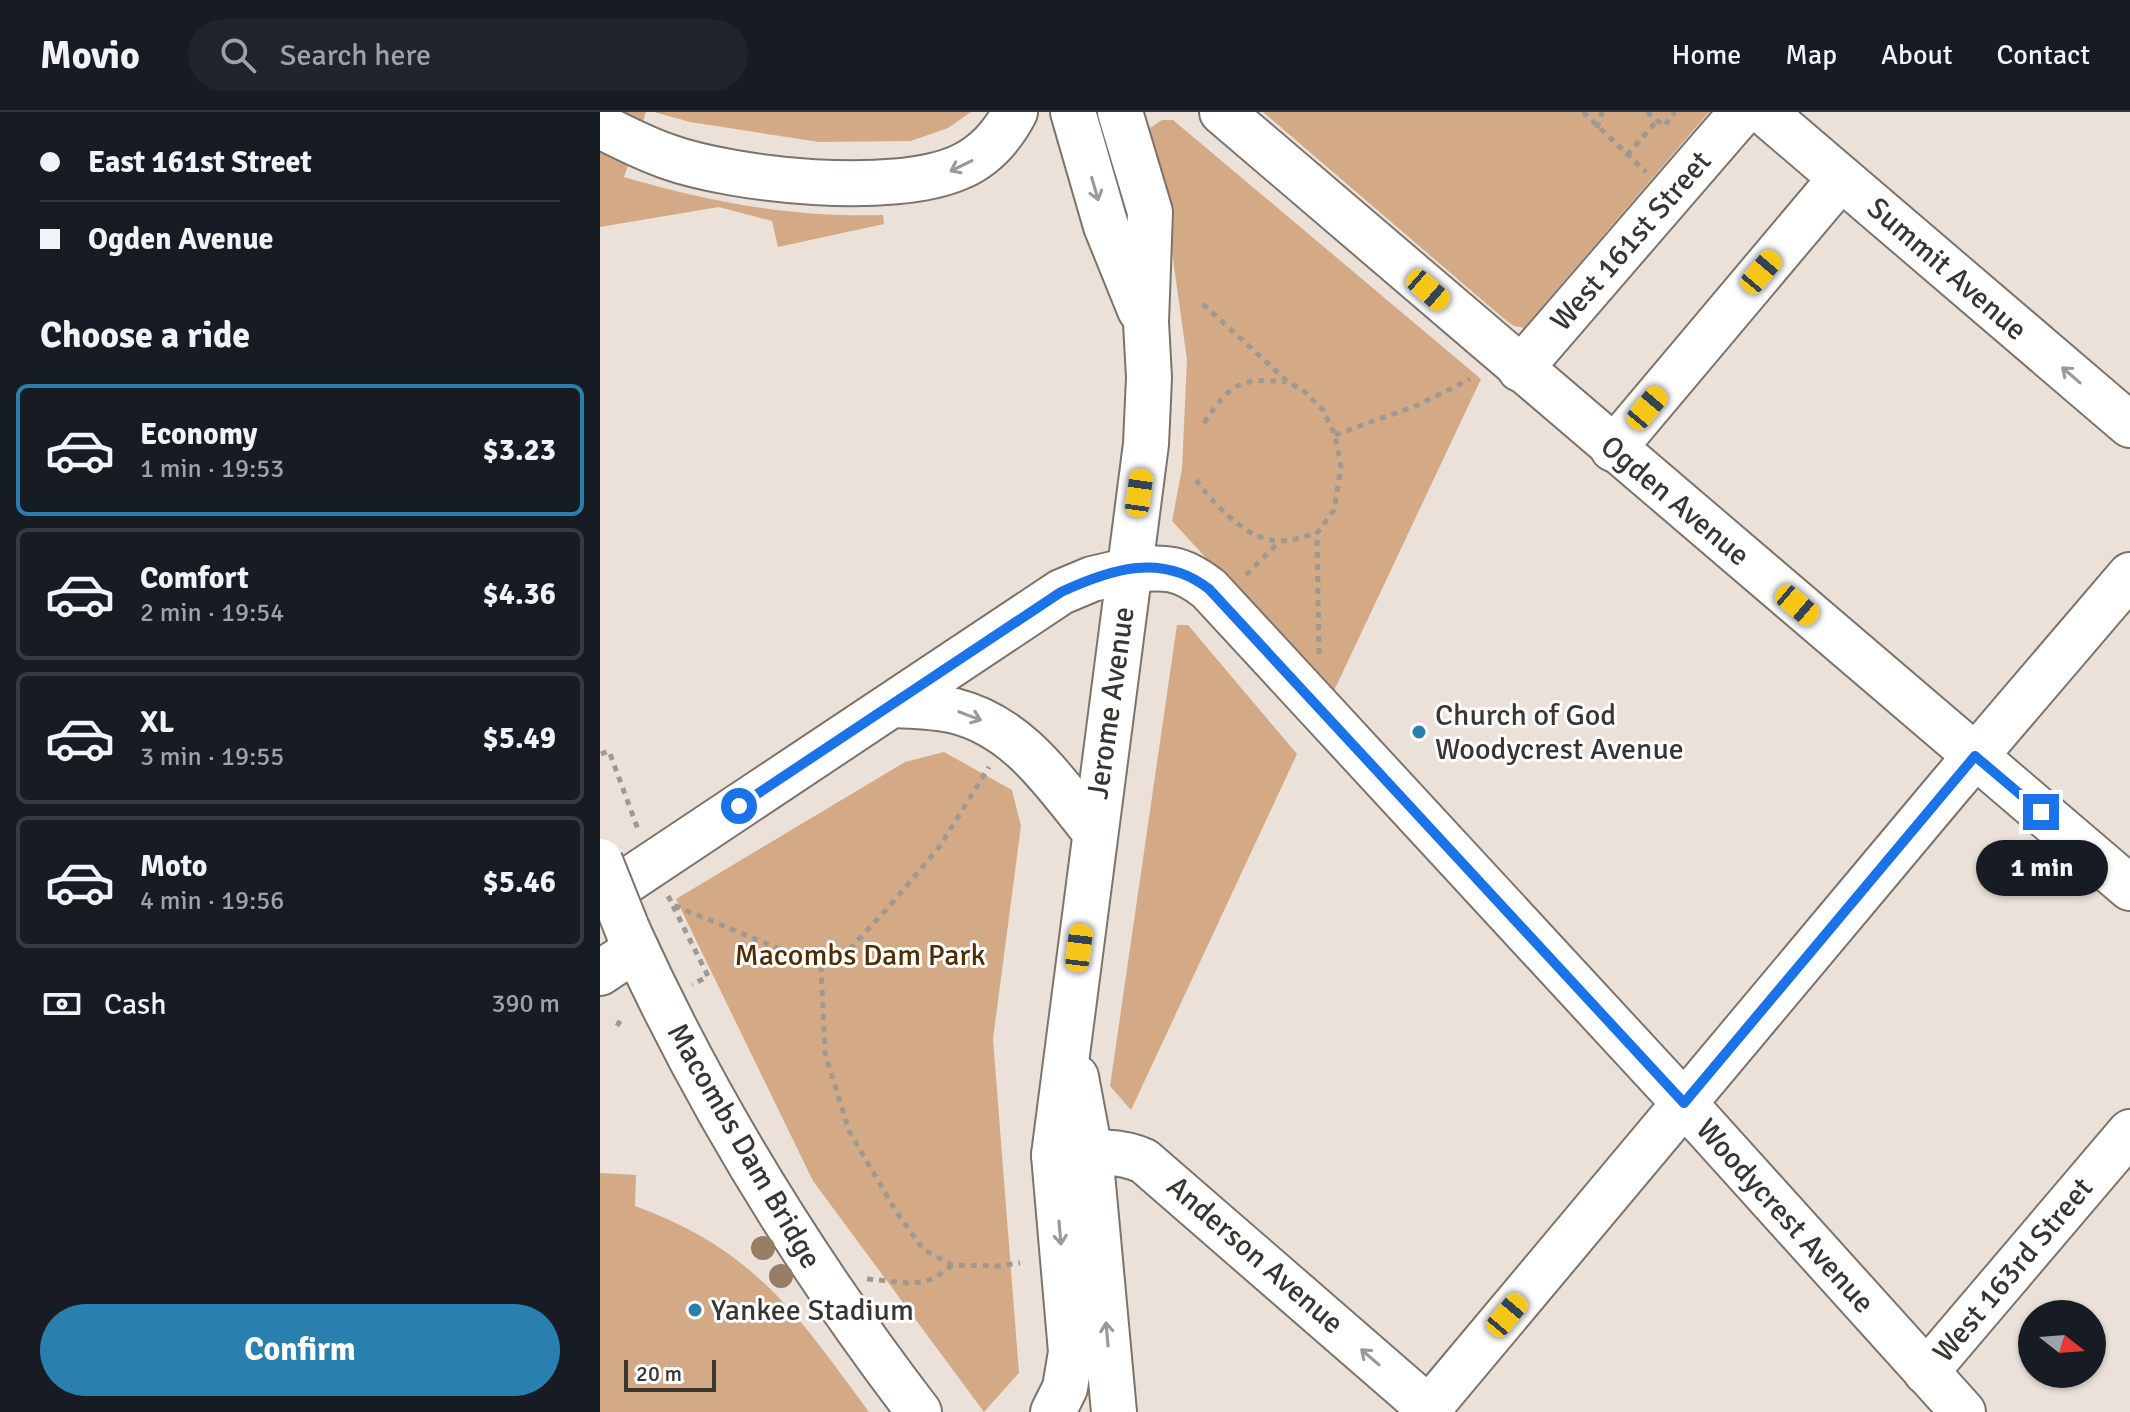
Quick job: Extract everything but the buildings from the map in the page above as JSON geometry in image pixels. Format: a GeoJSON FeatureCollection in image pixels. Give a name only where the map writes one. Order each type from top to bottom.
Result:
{"type":"FeatureCollection","features":[{"type":"Feature","properties":{"kind":"street"},"geometry":{"type":"LineString","coordinates":[[600,126],[668,157],[735,172],[799,180],[902,183],[944,174],[981,155],[1008,126],[1015,112]]}},
{"type":"Feature","properties":{"kind":"street","name":"Jerome Avenue"},"geometry":{"type":"LineString","coordinates":[[1053,1412],[1065,1388],[1071,1352],[1072,1154],[1068,1035],[1130,570],[1148,409],[1146,322],[1150,212],[1120,112]]}},
{"type":"Feature","properties":{"kind":"street","name":"Ogden Avenue"},"geometry":{"type":"LineString","coordinates":[[1222,112],[2130,888]]}},
{"type":"Feature","properties":{"kind":"street","name":"West 161st Street"},"geometry":{"type":"LineString","coordinates":[[1520,369],[1742,112]]}},
{"type":"Feature","properties":{"kind":"street","name":"Summit Avenue"},"geometry":{"type":"LineString","coordinates":[[1764,112],[2130,425]]}},
{"type":"Feature","properties":{"kind":"street","name":"Jerome Avenue"},"geometry":{"type":"LineString","coordinates":[[1075,113],[1106,226],[1146,322]]}},
{"type":"Feature","properties":{"kind":"street"},"geometry":{"type":"LineString","coordinates":[[1613,449],[1841,178]]}},
{"type":"Feature","properties":{"kind":"street","name":"Woodycrest Avenue"},"geometry":{"type":"LineString","coordinates":[[600,973],[621,926],[893,705],[1061,592],[1092,579],[1130,570],[1174,569],[1197,579],[1209,589],[1684,1103],[1963,1412]]}},
{"type":"Feature","properties":{"kind":"street"},"geometry":{"type":"LineString","coordinates":[[1431,1410],[1684,1103],[2130,575]]}},
{"type":"Feature","properties":{"kind":"street"},"geometry":{"type":"LineString","coordinates":[[893,705],[951,710],[971,716],[1010,736],[1041,766],[1094,831]]}},
{"type":"Feature","properties":{"kind":"street","name":"Macombs Dam Bridge"},"geometry":{"type":"LineString","coordinates":[[600,861],[621,926],[703,1083],[774,1206],[819,1275],[919,1412]]}},
{"type":"Feature","properties":{"kind":"street","name":"West 163rd Street"},"geometry":{"type":"LineString","coordinates":[[1926,1372],[2130,1132]]}},
{"type":"Feature","properties":{"kind":"street","name":"Anderson Avenue"},"geometry":{"type":"LineString","coordinates":[[1072,1154],[1125,1153],[1160,1172],[1431,1410]]}},
{"type":"Feature","properties":{"kind":"street","name":"Jerome Avenue"},"geometry":{"type":"LineString","coordinates":[[1072,1154],[1114,1412]]}},
{"type":"Feature","properties":{"kind":"path"},"geometry":{"type":"LineString","coordinates":[[1583,112],[1670,194]]}},
{"type":"Feature","properties":{"kind":"path"},"geometry":{"type":"LineString","coordinates":[[1597,128],[1602,112]]}},
{"type":"Feature","properties":{"kind":"path"},"geometry":{"type":"LineString","coordinates":[[1647,112],[1664,126],[1675,112]]}},
{"type":"Feature","properties":{"kind":"path"},"geometry":{"type":"LineString","coordinates":[[1627,155],[1657,121]]}},
{"type":"Feature","properties":{"kind":"path"},"geometry":{"type":"LineString","coordinates":[[1203,304],[1288,382],[1304,391],[1323,410],[1335,435],[1341,467],[1334,510],[1317,533],[1319,665]]}},
{"type":"Feature","properties":{"kind":"path"},"geometry":{"type":"LineString","coordinates":[[1204,423],[1220,398],[1239,383],[1258,379],[1288,382]]}},
{"type":"Feature","properties":{"kind":"path"},"geometry":{"type":"LineString","coordinates":[[1335,435],[1418,405],[1470,379]]}},
{"type":"Feature","properties":{"kind":"path"},"geometry":{"type":"LineString","coordinates":[[1196,480],[1219,510],[1255,534],[1279,542]]}},
{"type":"Feature","properties":{"kind":"path"},"geometry":{"type":"LineString","coordinates":[[1242,579],[1279,542],[1317,533]]}},
{"type":"Feature","properties":{"kind":"path"},"geometry":{"type":"LineString","coordinates":[[601,754],[609,751],[639,833]]}},
{"type":"Feature","properties":{"kind":"path"},"geometry":{"type":"LineString","coordinates":[[821,966],[848,951],[940,846],[994,759]]}},
{"type":"Feature","properties":{"kind":"path"},"geometry":{"type":"LineString","coordinates":[[667,895],[708,976],[692,985]]}},
{"type":"Feature","properties":{"kind":"path"},"geometry":{"type":"LineString","coordinates":[[673,905],[821,966]]}},
{"type":"Feature","properties":{"kind":"path"},"geometry":{"type":"LineString","coordinates":[[821,966],[825,1053],[849,1131],[897,1213],[924,1250],[952,1265],[1020,1263]]}},
{"type":"Feature","properties":{"kind":"path"},"geometry":{"type":"LineString","coordinates":[[617,1026],[623,1016]]}},
{"type":"Feature","properties":{"kind":"path"},"geometry":{"type":"LineString","coordinates":[[867,1279],[911,1284],[937,1278],[952,1265]]}},
{"type":"Feature","properties":{"kind":"green space"},"geometry":{"type":"Polygon","coordinates":[[[600,112],[646,112],[624,177],[720,201],[784,211],[883,215],[884,224],[778,247],[772,221],[719,207],[600,227],[600,112]]]}},
{"type":"Feature","properties":{"kind":"green space"},"geometry":{"type":"Polygon","coordinates":[[[654,112],[971,112],[948,128],[911,141],[819,142],[690,122],[654,112]]]}},
{"type":"Feature","properties":{"kind":"green space"},"geometry":{"type":"Polygon","coordinates":[[[1263,112],[1709,112],[1524,328],[1514,326],[1503,318],[1263,112]]]}},
{"type":"Feature","properties":{"kind":"green space"},"geometry":{"type":"Polygon","coordinates":[[[1162,120],[1173,120],[1481,379],[1332,695],[1172,521],[1182,469],[1187,360],[1169,230],[1145,140],[1151,127],[1162,120]]]}},
{"type":"Feature","properties":{"kind":"green space"},"geometry":{"type":"Polygon","coordinates":[[[1177,625],[1188,625],[1297,754],[1131,1110],[1110,1086],[1177,625]]]}},
{"type":"Feature","properties":{"kind":"green space","name":"Macombs Dam Park"},"geometry":{"type":"Polygon","coordinates":[[[944,752],[1012,790],[1021,826],[993,1039],[1019,1373],[984,1412],[813,1181],[676,899],[905,762],[944,752]]]}},
{"type":"Feature","properties":{"kind":"green space","name":"Yankee Stadium"},"geometry":{"type":"Polygon","coordinates":[[[600,1173],[636,1175],[635,1206],[677,1223],[743,1264],[795,1315],[869,1412],[600,1412],[600,1173]]]}},
{"type":"Feature","properties":{"kind":"place","name":"Church of God Woodycrest Avenue"},"geometry":{"type":"Point","coordinates":[1419,732]}},
{"type":"Feature","properties":{"kind":"place","name":"Yankee Stadium"},"geometry":{"type":"Point","coordinates":[695,1310]}},
{"type":"Feature","properties":{"kind":"route"},"geometry":{"type":"LineString","coordinates":[[739,806],[1061,592],[1108,574],[1162,567],[1174,569],[1197,579],[1209,589],[1684,1103],[1975,756],[2041,812]]}}]}
